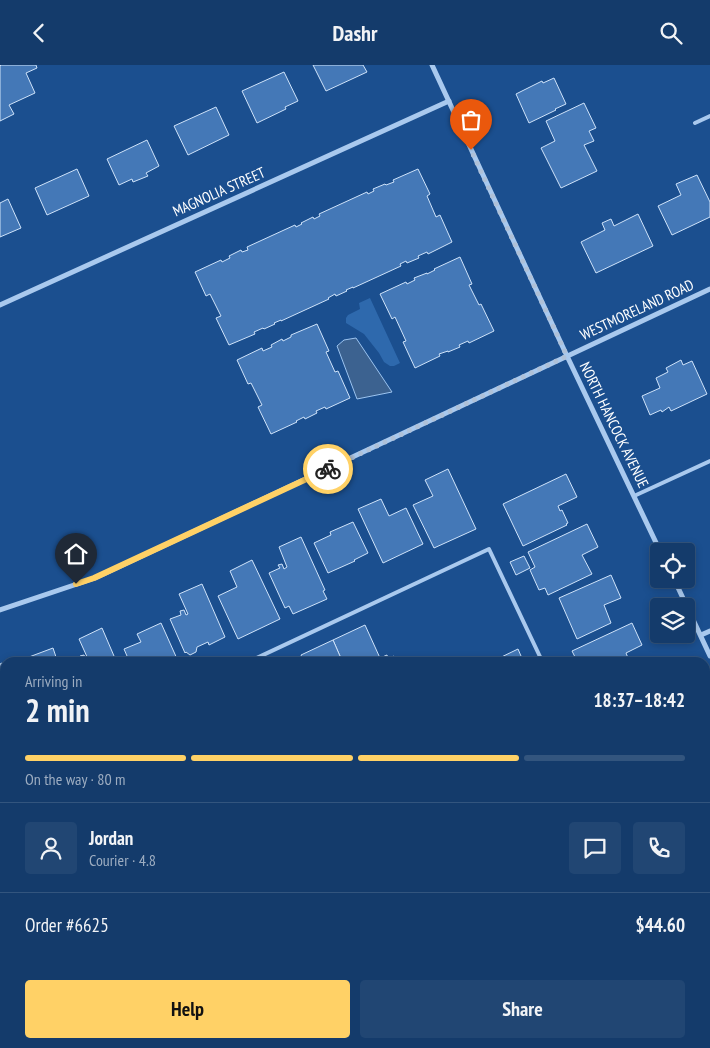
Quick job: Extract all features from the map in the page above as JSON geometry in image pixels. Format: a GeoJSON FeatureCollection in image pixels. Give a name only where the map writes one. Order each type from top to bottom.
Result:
{"type":"FeatureCollection","features":[{"type":"Feature","properties":{"kind":"street","name":"NORTH HANCOCK AVENUE"},"geometry":{"type":"LineString","coordinates":[[432,65],[656,543]]}},
{"type":"Feature","properties":{"kind":"street","name":"MAGNOLIA STREET"},"geometry":{"type":"LineString","coordinates":[[0,305],[449,101]]}},
{"type":"Feature","properties":{"kind":"street","name":"WESTMORELAND ROAD"},"geometry":{"type":"LineString","coordinates":[[0,610],[94,578],[710,289]]}},
{"type":"Feature","properties":{"kind":"street"},"geometry":{"type":"LineString","coordinates":[[678,588],[710,657]]}},
{"type":"Feature","properties":{"kind":"street"},"geometry":{"type":"LineString","coordinates":[[701,635],[710,631]]}},
{"type":"Feature","properties":{"kind":"lane"},"geometry":{"type":"LineString","coordinates":[[695,123],[710,116]]}},
{"type":"Feature","properties":{"kind":"lane"},"geometry":{"type":"LineString","coordinates":[[634,496],[710,461]]}},
{"type":"Feature","properties":{"kind":"lane"},"geometry":{"type":"LineString","coordinates":[[259,657],[489,549],[540,657]]}},
{"type":"Feature","properties":{"kind":"shaded area"},"geometry":{"type":"Polygon","coordinates":[[[370,298],[400,363],[394,366],[384,362],[364,334],[346,323],[348,315],[360,309],[359,303],[370,298]]]}},
{"type":"Feature","properties":{"kind":"shaded area"},"geometry":{"type":"Polygon","coordinates":[[[356,338],[392,392],[357,399],[337,346],[344,340],[356,338]]]}},
{"type":"Feature","properties":{"kind":"building"},"geometry":{"type":"Polygon","coordinates":[[[36,65],[37,68],[26,73],[35,93],[9,105],[14,114],[0,121],[0,66],[36,65]]]}},
{"type":"Feature","properties":{"kind":"building"},"geometry":{"type":"Polygon","coordinates":[[[313,65],[363,65],[367,72],[326,91],[313,65]]]}},
{"type":"Feature","properties":{"kind":"building"},"geometry":{"type":"Polygon","coordinates":[[[284,72],[298,101],[257,123],[242,91],[284,72]]]}},
{"type":"Feature","properties":{"kind":"building"},"geometry":{"type":"Polygon","coordinates":[[[554,78],[566,104],[529,123],[516,94],[542,81],[543,83],[554,78]]]}},
{"type":"Feature","properties":{"kind":"building"},"geometry":{"type":"Polygon","coordinates":[[[584,103],[596,128],[589,131],[594,141],[584,145],[597,171],[561,188],[541,148],[555,141],[546,121],[584,103]]]}},
{"type":"Feature","properties":{"kind":"building"},"geometry":{"type":"Polygon","coordinates":[[[216,107],[229,135],[188,155],[174,126],[216,107]]]}},
{"type":"Feature","properties":{"kind":"building"},"geometry":{"type":"Polygon","coordinates":[[[147,140],[159,166],[146,173],[148,176],[133,182],[132,179],[119,185],[107,159],[147,140]]]}},
{"type":"Feature","properties":{"kind":"building"},"geometry":{"type":"Polygon","coordinates":[[[77,169],[89,196],[47,215],[35,188],[77,169]]]}},
{"type":"Feature","properties":{"kind":"building"},"geometry":{"type":"Polygon","coordinates":[[[418,169],[430,194],[427,196],[436,217],[440,215],[452,242],[428,254],[427,252],[418,256],[419,258],[407,263],[406,261],[400,264],[401,266],[336,296],[335,294],[329,299],[229,345],[216,318],[221,316],[210,294],[206,296],[195,272],[221,260],[222,262],[241,250],[242,252],[248,250],[247,247],[295,225],[296,227],[313,217],[314,219],[320,216],[319,214],[367,192],[368,194],[374,191],[373,189],[394,182],[393,180],[418,169]]]}},
{"type":"Feature","properties":{"kind":"building"},"geometry":{"type":"Polygon","coordinates":[[[697,175],[710,202],[710,217],[672,235],[658,206],[681,195],[676,184],[697,175]]]}},
{"type":"Feature","properties":{"kind":"building"},"geometry":{"type":"Polygon","coordinates":[[[8,199],[21,228],[0,237],[0,203],[8,199]]]}},
{"type":"Feature","properties":{"kind":"building"},"geometry":{"type":"Polygon","coordinates":[[[638,214],[653,246],[596,273],[581,242],[605,230],[602,223],[611,219],[614,226],[638,214]]]}},
{"type":"Feature","properties":{"kind":"building"},"geometry":{"type":"Polygon","coordinates":[[[460,257],[472,284],[469,285],[494,331],[469,343],[468,341],[459,345],[460,347],[439,354],[440,356],[415,368],[403,342],[406,341],[395,317],[392,319],[380,294],[406,282],[407,284],[415,280],[414,278],[427,274],[460,257]]]}},
{"type":"Feature","properties":{"kind":"building"},"geometry":{"type":"Polygon","coordinates":[[[317,324],[329,351],[326,352],[335,372],[338,371],[350,398],[326,409],[325,407],[316,411],[317,413],[305,419],[304,417],[271,434],[258,407],[262,405],[251,383],[248,384],[237,360],[262,348],[263,351],[272,347],[271,345],[282,339],[283,341],[291,337],[291,335],[317,324]]]}},
{"type":"Feature","properties":{"kind":"building"},"geometry":{"type":"Polygon","coordinates":[[[681,360],[683,365],[692,361],[707,394],[671,411],[669,407],[662,412],[661,410],[650,415],[642,396],[660,388],[656,378],[668,372],[666,368],[681,360]]]}},
{"type":"Feature","properties":{"kind":"building"},"geometry":{"type":"Polygon","coordinates":[[[448,469],[476,529],[434,548],[413,505],[433,496],[425,480],[448,469]]]}},
{"type":"Feature","properties":{"kind":"building"},"geometry":{"type":"Polygon","coordinates":[[[566,474],[577,497],[558,506],[560,511],[562,510],[568,523],[567,525],[523,546],[503,504],[566,474]]]}},
{"type":"Feature","properties":{"kind":"building"},"geometry":{"type":"Polygon","coordinates":[[[381,499],[389,516],[406,508],[423,544],[383,563],[358,509],[381,499]]]}},
{"type":"Feature","properties":{"kind":"building"},"geometry":{"type":"Polygon","coordinates":[[[353,522],[368,553],[328,573],[314,543],[331,535],[330,532],[353,522]]]}},
{"type":"Feature","properties":{"kind":"building"},"geometry":{"type":"Polygon","coordinates":[[[587,524],[598,547],[582,555],[592,574],[548,595],[545,588],[539,590],[530,570],[535,567],[528,552],[587,524]]]}},
{"type":"Feature","properties":{"kind":"building"},"geometry":{"type":"Polygon","coordinates":[[[301,537],[325,590],[323,591],[327,599],[293,614],[289,606],[285,608],[269,573],[280,568],[278,565],[282,564],[284,569],[287,567],[279,547],[301,537]]]}},
{"type":"Feature","properties":{"kind":"building"},"geometry":{"type":"Polygon","coordinates":[[[524,556],[530,568],[516,575],[510,562],[524,556]]]}},
{"type":"Feature","properties":{"kind":"building"},"geometry":{"type":"Polygon","coordinates":[[[252,560],[280,619],[238,639],[218,596],[237,587],[230,571],[252,560]]]}},
{"type":"Feature","properties":{"kind":"building"},"geometry":{"type":"Polygon","coordinates":[[[611,575],[621,598],[604,605],[611,623],[577,639],[559,598],[611,575]]]}},
{"type":"Feature","properties":{"kind":"building"},"geometry":{"type":"Polygon","coordinates":[[[202,584],[225,637],[209,645],[208,642],[197,647],[196,652],[190,655],[185,653],[170,619],[181,615],[180,611],[184,610],[186,615],[188,614],[179,594],[202,584]]]}},
{"type":"Feature","properties":{"kind":"building"},"geometry":{"type":"Polygon","coordinates":[[[161,623],[176,657],[127,657],[124,649],[141,642],[137,634],[161,623]]]}},
{"type":"Feature","properties":{"kind":"building"},"geometry":{"type":"Polygon","coordinates":[[[632,623],[642,645],[626,653],[628,657],[575,657],[572,651],[632,623]]]}},
{"type":"Feature","properties":{"kind":"building"},"geometry":{"type":"Polygon","coordinates":[[[365,625],[380,657],[340,657],[333,640],[365,625]]]}},
{"type":"Feature","properties":{"kind":"building"},"geometry":{"type":"Polygon","coordinates":[[[102,628],[114,657],[87,657],[79,639],[102,628]]]}},
{"type":"Feature","properties":{"kind":"building"},"geometry":{"type":"Polygon","coordinates":[[[333,640],[340,657],[302,657],[301,655],[333,640]]]}},
{"type":"Feature","properties":{"kind":"building"},"geometry":{"type":"Polygon","coordinates":[[[53,648],[56,657],[29,657],[53,648]]]}},
{"type":"Feature","properties":{"kind":"building"},"geometry":{"type":"Polygon","coordinates":[[[518,649],[521,657],[501,657],[518,649]]]}},
{"type":"Feature","properties":{"kind":"way so far"},"geometry":{"type":"LineString","coordinates":[[328,469],[567,356],[471,150]]}},
{"type":"Feature","properties":{"kind":"route"},"geometry":{"type":"LineString","coordinates":[[76,584],[94,578],[328,469]]}}]}
